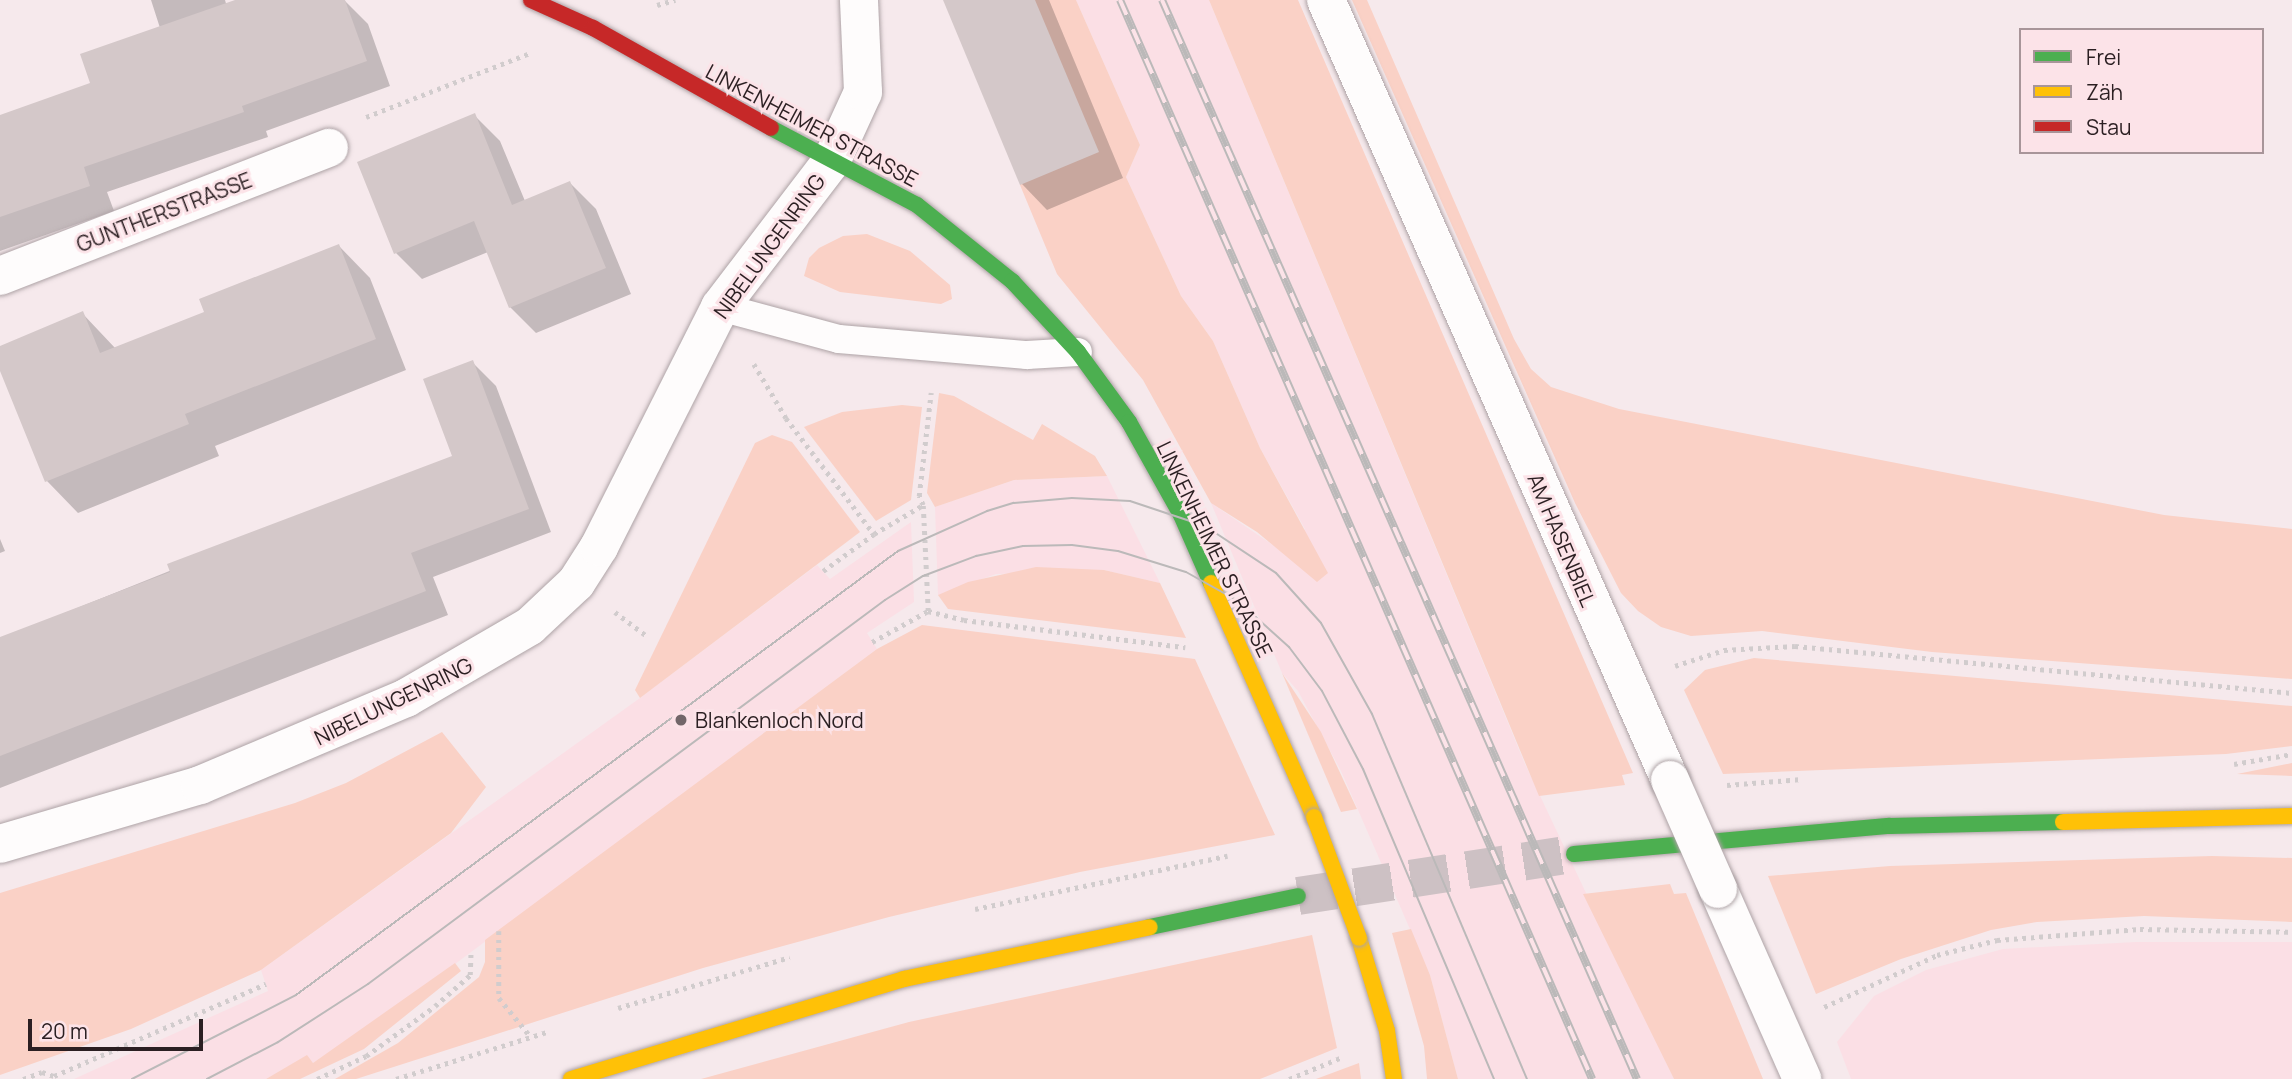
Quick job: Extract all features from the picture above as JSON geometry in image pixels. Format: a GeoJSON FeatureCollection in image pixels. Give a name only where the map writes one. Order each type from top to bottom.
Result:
{"type":"FeatureCollection","features":[{"type":"Feature","properties":{"kind":"street","name":"LINKENHEIMER STRASSE"},"geometry":{"type":"LineString","coordinates":[[531,0],[593,28],[831,162],[917,205],[1012,281],[1078,352],[1129,422],[1181,516],[1314,817],[1359,938],[1387,1031],[1394,1079]]}},
{"type":"Feature","properties":{"kind":"street","name":"NIBELUNGENRING"},"geometry":{"type":"LineString","coordinates":[[0,844],[200,785],[294,748],[407,698],[530,626],[576,583],[599,547],[720,307],[831,162],[863,92],[859,0]]}},
{"type":"Feature","properties":{"kind":"street","name":"AM HASENBIEL"},"geometry":{"type":"LineString","coordinates":[[1326,0],[1718,889],[1783,1028],[1802,1079]]}},
{"type":"Feature","properties":{"kind":"street","name":"GUNTHERSTRASSE"},"geometry":{"type":"LineString","coordinates":[[0,276],[329,148]]}},
{"type":"Feature","properties":{"kind":"street"},"geometry":{"type":"LineString","coordinates":[[1574,854],[1903,825],[2292,816]]}},
{"type":"Feature","properties":{"kind":"street"},"geometry":{"type":"LineString","coordinates":[[571,1079],[904,979],[1298,896]]}},
{"type":"Feature","properties":{"kind":"lane"},"geometry":{"type":"LineString","coordinates":[[720,307],[839,339],[938,345],[1027,355],[1078,352]]}},
{"type":"Feature","properties":{"kind":"path"},"geometry":{"type":"LineString","coordinates":[[329,148],[333,130],[593,28]]}},
{"type":"Feature","properties":{"kind":"path"},"geometry":{"type":"LineString","coordinates":[[720,307],[786,418],[874,534]]}},
{"type":"Feature","properties":{"kind":"path"},"geometry":{"type":"LineString","coordinates":[[928,611],[923,505],[919,496],[938,345]]}},
{"type":"Feature","properties":{"kind":"path"},"geometry":{"type":"LineString","coordinates":[[823,571],[874,534],[923,505]]}},
{"type":"Feature","properties":{"kind":"path"},"geometry":{"type":"LineString","coordinates":[[872,642],[928,611],[964,620],[1188,648]]}},
{"type":"Feature","properties":{"kind":"path"},"geometry":{"type":"LineString","coordinates":[[1724,650],[1795,646],[2292,693]]}},
{"type":"Feature","properties":{"kind":"path"},"geometry":{"type":"LineString","coordinates":[[1783,1028],[1873,980],[1937,955],[1997,940],[2140,929],[2292,932]]}},
{"type":"Feature","properties":{"kind":"path"},"geometry":{"type":"LineString","coordinates":[[499,931],[499,998],[531,1037]]}},
{"type":"Feature","properties":{"kind":"path"},"geometry":{"type":"LineString","coordinates":[[317,1079],[366,1056],[435,1006],[470,975],[471,951]]}},
{"type":"Feature","properties":{"kind":"path"},"geometry":{"type":"LineString","coordinates":[[23,1079],[42,1072],[54,1077],[266,984]]}},
{"type":"Feature","properties":{"kind":"shaded area"},"geometry":{"type":"Polygon","coordinates":[[[1035,0],[1076,0],[1140,145],[1126,177],[1181,296],[1213,341],[1260,448],[1328,573],[1317,582],[1257,532],[1211,503],[1143,380],[1057,274],[1020,185],[1035,0]]]}},
{"type":"Feature","properties":{"kind":"shaded area"},"geometry":{"type":"Polygon","coordinates":[[[1076,0],[1209,0],[1525,764],[1674,1079],[1458,1079],[1430,975],[1341,771],[1298,691],[1282,673],[1211,503],[1286,554],[1305,529],[1260,448],[1213,341],[1181,296],[1126,177],[1140,145],[1076,0]]]}},
{"type":"Feature","properties":{"kind":"shaded area"},"geometry":{"type":"Polygon","coordinates":[[[1209,0],[1298,0],[1633,773],[1622,775],[1625,785],[1539,796],[1209,0]]]}},
{"type":"Feature","properties":{"kind":"shaded area"},"geometry":{"type":"Polygon","coordinates":[[[1352,0],[1367,0],[1514,339],[1531,369],[1551,387],[1619,409],[2164,515],[2292,529],[2292,679],[1932,652],[1762,631],[1691,636],[1661,627],[1638,611],[1621,593],[1575,503],[1352,0]]]}},
{"type":"Feature","properties":{"kind":"shaded area"},"geometry":{"type":"Polygon","coordinates":[[[867,234],[910,251],[950,285],[952,299],[941,304],[840,292],[804,276],[809,258],[819,248],[843,236],[867,234]]]}},
{"type":"Feature","properties":{"kind":"shaded area"},"geometry":{"type":"Polygon","coordinates":[[[939,393],[954,396],[1033,440],[1042,424],[1095,456],[1107,476],[1014,480],[935,507],[927,493],[939,393]]]}},
{"type":"Feature","properties":{"kind":"shaded area"},"geometry":{"type":"Polygon","coordinates":[[[902,405],[922,407],[911,500],[876,521],[804,427],[842,412],[902,405]]]}},
{"type":"Feature","properties":{"kind":"shaded area"},"geometry":{"type":"Polygon","coordinates":[[[772,435],[792,442],[860,532],[640,698],[635,690],[755,443],[772,435]]]}},
{"type":"Feature","properties":{"kind":"shaded area"},"geometry":{"type":"Polygon","coordinates":[[[1107,476],[1160,583],[1104,570],[996,574],[938,595],[935,507],[1014,480],[1107,476]]]}},
{"type":"Feature","properties":{"kind":"shaded area"},"geometry":{"type":"Polygon","coordinates":[[[911,522],[914,602],[867,633],[877,649],[396,1008],[313,1063],[307,1056],[266,1079],[74,1079],[268,991],[261,970],[640,698],[817,565],[830,579],[911,522]]]}},
{"type":"Feature","properties":{"kind":"shaded area"},"geometry":{"type":"Polygon","coordinates":[[[1036,567],[1104,570],[1160,583],[1186,638],[948,609],[938,595],[968,582],[1036,567]]]}},
{"type":"Feature","properties":{"kind":"shaded area"},"geometry":{"type":"Polygon","coordinates":[[[922,625],[1195,659],[1275,835],[1080,872],[889,917],[703,968],[356,1079],[335,1079],[398,1043],[479,977],[485,962],[485,940],[877,649],[922,625]]]}},
{"type":"Feature","properties":{"kind":"shaded area"},"geometry":{"type":"Polygon","coordinates":[[[1754,658],[2292,706],[2292,746],[2226,754],[1723,774],[1684,690],[1705,670],[1754,658]]]}},
{"type":"Feature","properties":{"kind":"shaded area"},"geometry":{"type":"Polygon","coordinates":[[[1282,673],[1321,732],[1357,809],[1341,812],[1282,673]]]}},
{"type":"Feature","properties":{"kind":"shaded area"},"geometry":{"type":"Polygon","coordinates":[[[442,732],[486,787],[451,833],[261,970],[131,1029],[0,1075],[0,893],[295,803],[346,783],[442,732]]]}},
{"type":"Feature","properties":{"kind":"shaded area"},"geometry":{"type":"Polygon","coordinates":[[[2292,763],[2292,776],[2237,774],[2292,763]]]}},
{"type":"Feature","properties":{"kind":"shaded area"},"geometry":{"type":"Polygon","coordinates":[[[2212,856],[2292,858],[2292,922],[2144,916],[2037,922],[1991,930],[1901,959],[1816,994],[1768,876],[1890,866],[2212,856]]]}},
{"type":"Feature","properties":{"kind":"shaded area"},"geometry":{"type":"Polygon","coordinates":[[[1670,884],[1674,894],[1686,893],[1763,1079],[1674,1079],[1583,894],[1670,884]]]}},
{"type":"Feature","properties":{"kind":"shaded area"},"geometry":{"type":"Polygon","coordinates":[[[1411,929],[1430,975],[1458,1079],[1427,1079],[1424,1046],[1392,933],[1411,929]]]}},
{"type":"Feature","properties":{"kind":"shaded area"},"geometry":{"type":"Polygon","coordinates":[[[1312,935],[1337,1048],[1260,1079],[701,1079],[909,1022],[1312,935]]]}},
{"type":"Feature","properties":{"kind":"shaded area"},"geometry":{"type":"Polygon","coordinates":[[[2136,942],[2292,942],[2292,1079],[1851,1079],[1837,1042],[1874,996],[1926,970],[2003,949],[2136,942]]]}},
{"type":"Feature","properties":{"kind":"shaded area"},"geometry":{"type":"Polygon","coordinates":[[[455,963],[461,971],[364,1049],[300,1079],[266,1079],[307,1055],[313,1063],[455,963]]]}},
{"type":"Feature","properties":{"kind":"shaded area"},"geometry":{"type":"Polygon","coordinates":[[[1359,1063],[1361,1079],[1316,1079],[1359,1063]]]}},
{"type":"Feature","properties":{"kind":"building"},"geometry":{"type":"Polygon","coordinates":[[[235,0],[345,0],[367,61],[242,106],[244,112],[84,167],[90,186],[0,217],[0,115],[90,83],[80,54],[235,0]]]}},
{"type":"Feature","properties":{"kind":"building"},"geometry":{"type":"Polygon","coordinates":[[[943,0],[1035,0],[1099,152],[1020,185],[943,0]]]}},
{"type":"Feature","properties":{"kind":"building"},"geometry":{"type":"Polygon","coordinates":[[[475,113],[512,205],[570,181],[606,268],[509,308],[474,221],[394,254],[357,162],[475,113]]]}},
{"type":"Feature","properties":{"kind":"building"},"geometry":{"type":"Polygon","coordinates":[[[339,244],[376,339],[185,414],[189,424],[45,482],[0,371],[0,346],[83,311],[100,353],[204,312],[199,299],[339,244]]]}},
{"type":"Feature","properties":{"kind":"building"},"geometry":{"type":"Polygon","coordinates":[[[473,360],[529,509],[411,553],[426,591],[0,756],[0,637],[170,572],[167,564],[452,456],[423,379],[473,360]]]}},
{"type":"Feature","properties":{"kind":"tunnel"},"geometry":{"type":"LineString","coordinates":[[1298,896],[1574,854]]}},
{"type":"Feature","properties":{"kind":"tram line"},"geometry":{"type":"LineString","coordinates":[[132,1079],[296,995],[898,551],[987,511],[1014,503],[1072,498],[1130,501],[1205,526],[1276,573],[1321,623],[1372,714],[1527,1079]]}},
{"type":"Feature","properties":{"kind":"tram line"},"geometry":{"type":"LineString","coordinates":[[207,1079],[278,1042],[368,984],[885,600],[923,576],[976,556],[1023,546],[1072,545],[1118,551],[1186,572],[1238,601],[1289,647],[1322,691],[1363,769],[1494,1079]]}},
{"type":"Feature","properties":{"kind":"railway"},"geometry":{"type":"LineString","coordinates":[[1120,0],[1592,1079]]}},
{"type":"Feature","properties":{"kind":"railway"},"geometry":{"type":"LineString","coordinates":[[1162,0],[1637,1079]]}},
{"type":"Feature","properties":{"kind":"traffic: fast"},"geometry":{"type":"LineString","coordinates":[[771,128],[917,205],[1012,281],[1078,352],[1129,422],[1181,515],[1211,583]]}},
{"type":"Feature","properties":{"kind":"traffic: fast"},"geometry":{"type":"LineString","coordinates":[[1574,854],[1890,826],[2063,822]]}},
{"type":"Feature","properties":{"kind":"traffic: fast"},"geometry":{"type":"LineString","coordinates":[[1150,927],[1298,896]]}},
{"type":"Feature","properties":{"kind":"traffic: slow"},"geometry":{"type":"LineString","coordinates":[[1211,583],[1314,817]]}},
{"type":"Feature","properties":{"kind":"traffic: slow"},"geometry":{"type":"LineString","coordinates":[[2063,822],[2292,816]]}},
{"type":"Feature","properties":{"kind":"traffic: slow"},"geometry":{"type":"LineString","coordinates":[[1314,817],[1359,938]]}},
{"type":"Feature","properties":{"kind":"traffic: slow"},"geometry":{"type":"LineString","coordinates":[[571,1079],[904,979],[1150,927]]}},
{"type":"Feature","properties":{"kind":"traffic: slow"},"geometry":{"type":"LineString","coordinates":[[1359,938],[1387,1031],[1394,1079]]}},
{"type":"Feature","properties":{"kind":"traffic: jam"},"geometry":{"type":"LineString","coordinates":[[531,0],[593,28],[771,128]]}},
{"type":"Feature","properties":{"kind":"place","name":"Blankenloch Nord"},"geometry":{"type":"Point","coordinates":[681,720]}}]}
